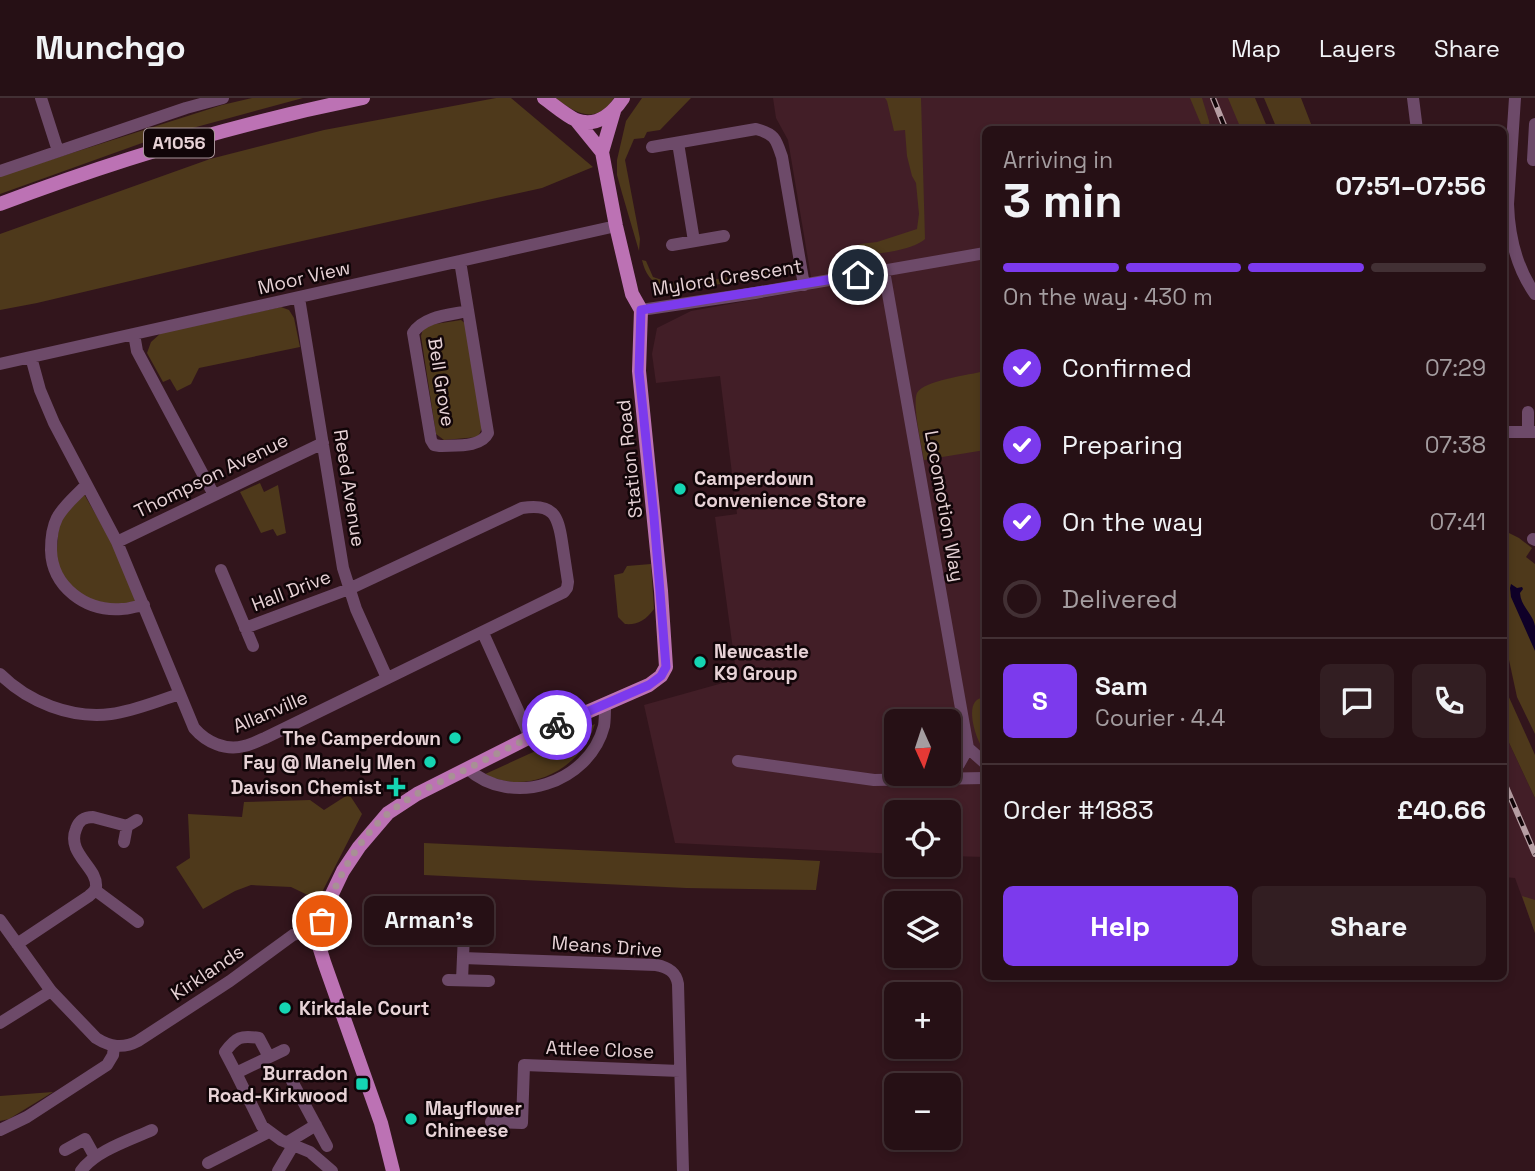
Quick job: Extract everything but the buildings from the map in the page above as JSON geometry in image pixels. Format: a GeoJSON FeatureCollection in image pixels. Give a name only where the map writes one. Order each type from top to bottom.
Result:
{"type":"FeatureCollection","features":[{"type":"Feature","properties":{"kind":"main road","name":"A1056"},"geometry":{"type":"LineString","coordinates":[[0,204],[171,145],[255,122],[363,98]]}},
{"type":"Feature","properties":{"kind":"main road","name":"Station Road"},"geometry":{"type":"LineString","coordinates":[[544,98],[576,120],[602,152]]}},
{"type":"Feature","properties":{"kind":"main road","name":"Station Road"},"geometry":{"type":"LineString","coordinates":[[605,705],[656,681],[664,673],[667,662],[639,372],[641,310],[632,294],[602,152],[614,111],[623,98]]}},
{"type":"Feature","properties":{"kind":"main road"},"geometry":{"type":"LineString","coordinates":[[576,120],[597,120],[614,111]]}},
{"type":"Feature","properties":{"kind":"main road"},"geometry":{"type":"LineString","coordinates":[[392,1171],[377,1110],[319,946],[320,930],[328,902],[343,871],[359,847],[381,820],[397,806],[530,737],[605,705]]}},
{"type":"Feature","properties":{"kind":"street"},"geometry":{"type":"LineString","coordinates":[[41,98],[58,151]]}},
{"type":"Feature","properties":{"kind":"street"},"geometry":{"type":"LineString","coordinates":[[0,171],[186,107],[223,98]]}},
{"type":"Feature","properties":{"kind":"street"},"geometry":{"type":"LineString","coordinates":[[1413,98],[1416,126]]}},
{"type":"Feature","properties":{"kind":"street"},"geometry":{"type":"LineString","coordinates":[[1515,98],[1508,136],[1507,233],[1521,272],[1535,294]]}},
{"type":"Feature","properties":{"kind":"street"},"geometry":{"type":"LineString","coordinates":[[1533,160],[1535,124]]}},
{"type":"Feature","properties":{"kind":"street"},"geometry":{"type":"LineString","coordinates":[[652,147],[756,129],[771,133],[782,157],[804,285]]}},
{"type":"Feature","properties":{"kind":"street"},"geometry":{"type":"LineString","coordinates":[[678,143],[694,241]]}},
{"type":"Feature","properties":{"kind":"street","name":"Moor View"},"geometry":{"type":"LineString","coordinates":[[0,364],[616,226]]}},
{"type":"Feature","properties":{"kind":"street"},"geometry":{"type":"LineString","coordinates":[[672,245],[724,236]]}},
{"type":"Feature","properties":{"kind":"street","name":"Mylord Crescent"},"geometry":{"type":"LineString","coordinates":[[641,310],[982,254]]}},
{"type":"Feature","properties":{"kind":"street"},"geometry":{"type":"LineString","coordinates":[[460,261],[468,311]]}},
{"type":"Feature","properties":{"kind":"street","name":"Locomotion Way"},"geometry":{"type":"LineString","coordinates":[[884,271],[968,748]]}},
{"type":"Feature","properties":{"kind":"street","name":"Reed Avenue"},"geometry":{"type":"LineString","coordinates":[[299,298],[343,568],[356,609],[387,678]]}},
{"type":"Feature","properties":{"kind":"street","name":"Bell Grove"},"geometry":{"type":"LineString","coordinates":[[468,311],[488,433],[485,439],[478,443],[434,445],[414,333],[419,324],[430,319],[468,311]]}},
{"type":"Feature","properties":{"kind":"street"},"geometry":{"type":"LineString","coordinates":[[134,334],[137,351],[214,495]]}},
{"type":"Feature","properties":{"kind":"street","name":"Allanville"},"geometry":{"type":"LineString","coordinates":[[31,357],[40,390],[54,423],[117,542],[194,728],[202,737],[225,747],[246,746],[265,738],[560,595],[567,588],[568,582],[559,522],[548,510],[522,508],[349,589]]}},
{"type":"Feature","properties":{"kind":"street"},"geometry":{"type":"LineString","coordinates":[[1507,432],[1532,432],[1528,412]]}},
{"type":"Feature","properties":{"kind":"street","name":"Thompson Avenue"},"geometry":{"type":"LineString","coordinates":[[117,542],[323,443]]}},
{"type":"Feature","properties":{"kind":"street"},"geometry":{"type":"LineString","coordinates":[[86,485],[64,507],[55,521],[51,537],[51,562],[62,582],[75,597],[92,605],[120,610],[144,605]]}},
{"type":"Feature","properties":{"kind":"street","name":"Hall Drive"},"geometry":{"type":"LineString","coordinates":[[221,570],[253,646]]}},
{"type":"Feature","properties":{"kind":"street","name":"Hall Drive"},"geometry":{"type":"LineString","coordinates":[[246,628],[349,589]]}},
{"type":"Feature","properties":{"kind":"street"},"geometry":{"type":"LineString","coordinates":[[483,633],[530,737]]}},
{"type":"Feature","properties":{"kind":"street"},"geometry":{"type":"LineString","coordinates":[[0,674],[33,699],[63,711],[107,715],[180,694]]}},
{"type":"Feature","properties":{"kind":"street"},"geometry":{"type":"LineString","coordinates":[[468,769],[478,778],[512,788],[536,787],[559,779],[584,761],[597,744],[604,724],[605,705]]}},
{"type":"Feature","properties":{"kind":"street"},"geometry":{"type":"LineString","coordinates":[[59,726],[63,711]]}},
{"type":"Feature","properties":{"kind":"street"},"geometry":{"type":"LineString","coordinates":[[961,760],[968,748],[982,760]]}},
{"type":"Feature","properties":{"kind":"street"},"geometry":{"type":"LineString","coordinates":[[738,761],[884,779]]}},
{"type":"Feature","properties":{"kind":"street"},"geometry":{"type":"LineString","coordinates":[[961,776],[982,778]]}},
{"type":"Feature","properties":{"kind":"street"},"geometry":{"type":"LineString","coordinates":[[17,944],[93,893],[95,884],[91,873],[74,844],[76,816],[132,823],[124,842]]}},
{"type":"Feature","properties":{"kind":"street"},"geometry":{"type":"LineString","coordinates":[[94,890],[138,922]]}},
{"type":"Feature","properties":{"kind":"street"},"geometry":{"type":"LineString","coordinates":[[0,920],[51,991],[96,1038],[114,1046],[113,1055],[107,1065],[27,1117],[0,1130]]}},
{"type":"Feature","properties":{"kind":"street","name":"Kirklands"},"geometry":{"type":"LineString","coordinates":[[114,1046],[138,1041],[230,981],[293,935],[320,930]]}},
{"type":"Feature","properties":{"kind":"street"},"geometry":{"type":"LineString","coordinates":[[463,980],[464,934]]}},
{"type":"Feature","properties":{"kind":"street","name":"Means Drive"},"geometry":{"type":"LineString","coordinates":[[463,958],[656,965],[674,973],[678,984],[683,1171]]}},
{"type":"Feature","properties":{"kind":"street"},"geometry":{"type":"LineString","coordinates":[[448,980],[489,981]]}},
{"type":"Feature","properties":{"kind":"street"},"geometry":{"type":"LineString","coordinates":[[0,1023],[51,991]]}},
{"type":"Feature","properties":{"kind":"street"},"geometry":{"type":"LineString","coordinates":[[268,1058],[259,1038],[245,1035],[233,1042],[225,1052],[262,1126],[310,1152],[332,1171]]}},
{"type":"Feature","properties":{"kind":"street"},"geometry":{"type":"LineString","coordinates":[[236,1073],[284,1050]]}},
{"type":"Feature","properties":{"kind":"street","name":"Attlee Close"},"geometry":{"type":"LineString","coordinates":[[491,1122],[522,1124],[524,1065],[680,1071]]}},
{"type":"Feature","properties":{"kind":"street"},"geometry":{"type":"LineString","coordinates":[[292,1081],[327,1146]]}},
{"type":"Feature","properties":{"kind":"street"},"geometry":{"type":"LineString","coordinates":[[278,1171],[291,1143],[316,1125]]}},
{"type":"Feature","properties":{"kind":"street"},"geometry":{"type":"LineString","coordinates":[[81,1171],[95,1157],[152,1130]]}},
{"type":"Feature","properties":{"kind":"street"},"geometry":{"type":"LineString","coordinates":[[208,1163],[269,1132]]}},
{"type":"Feature","properties":{"kind":"street"},"geometry":{"type":"LineString","coordinates":[[65,1150],[85,1139],[95,1157]]}},
{"type":"Feature","properties":{"kind":"shaded area"},"geometry":{"type":"Polygon","coordinates":[[[252,98],[303,98],[156,138],[0,194],[0,176],[222,105],[252,98]]]}},
{"type":"Feature","properties":{"kind":"shaded area"},"geometry":{"type":"Polygon","coordinates":[[[496,98],[511,98],[593,167],[542,188],[0,310],[0,234],[210,159],[324,130],[496,98]]]}},
{"type":"Feature","properties":{"kind":"shaded area"},"geometry":{"type":"Polygon","coordinates":[[[555,98],[614,98],[600,112],[585,114],[555,98]]]}},
{"type":"Feature","properties":{"kind":"shaded area"},"geometry":{"type":"Polygon","coordinates":[[[642,98],[691,98],[660,130],[647,132],[644,138],[634,139],[625,160],[640,239],[639,251],[617,175],[617,160],[626,121],[642,98]]]}},
{"type":"Feature","properties":{"kind":"shaded area"},"geometry":{"type":"Polygon","coordinates":[[[773,98],[1236,98],[1248,126],[982,126],[982,857],[961,856],[961,800],[884,800],[884,853],[675,843],[644,705],[737,679],[715,517],[737,514],[720,376],[656,383],[652,354],[657,328],[691,311],[813,289],[788,140],[776,118],[773,98]]]}},
{"type":"Feature","properties":{"kind":"shaded area"},"geometry":{"type":"Polygon","coordinates":[[[885,98],[921,98],[925,239],[893,251],[858,253],[857,247],[860,244],[877,242],[917,229],[919,214],[916,183],[907,156],[905,130],[894,131],[885,98]]]}},
{"type":"Feature","properties":{"kind":"shaded area"},"geometry":{"type":"Polygon","coordinates":[[[1190,98],[1202,98],[1210,126],[1202,126],[1190,98]]]}},
{"type":"Feature","properties":{"kind":"shaded area"},"geometry":{"type":"Polygon","coordinates":[[[1228,98],[1255,98],[1267,126],[1240,126],[1228,98]]]}},
{"type":"Feature","properties":{"kind":"shaded area"},"geometry":{"type":"Polygon","coordinates":[[[1264,98],[1301,98],[1312,126],[1276,126],[1264,98]]]}},
{"type":"Feature","properties":{"kind":"shaded area"},"geometry":{"type":"Polygon","coordinates":[[[642,260],[646,261],[653,277],[671,283],[712,280],[790,266],[788,273],[675,289],[652,280],[642,260]]]}},
{"type":"Feature","properties":{"kind":"shaded area"},"geometry":{"type":"Polygon","coordinates":[[[281,307],[289,310],[294,318],[300,347],[199,368],[191,384],[177,391],[170,379],[163,382],[147,353],[151,342],[161,333],[281,307]]]}},
{"type":"Feature","properties":{"kind":"shaded area"},"geometry":{"type":"Polygon","coordinates":[[[461,320],[467,325],[482,428],[478,437],[444,440],[436,434],[421,336],[423,329],[429,325],[461,320]]]}},
{"type":"Feature","properties":{"kind":"shaded area"},"geometry":{"type":"Polygon","coordinates":[[[982,372],[982,450],[924,460],[916,416],[917,393],[921,388],[938,381],[982,372]]]}},
{"type":"Feature","properties":{"kind":"shaded area"},"geometry":{"type":"Polygon","coordinates":[[[260,483],[264,492],[278,485],[286,533],[277,536],[273,529],[261,533],[240,492],[260,483]]]}},
{"type":"Feature","properties":{"kind":"shaded area"},"geometry":{"type":"Polygon","coordinates":[[[84,494],[114,546],[136,601],[119,605],[93,601],[78,594],[65,580],[56,562],[59,522],[84,494]]]}},
{"type":"Feature","properties":{"kind":"shaded area"},"geometry":{"type":"Polygon","coordinates":[[[1507,532],[1532,548],[1526,557],[1535,564],[1535,734],[1517,697],[1509,660],[1507,532]]]}},
{"type":"Feature","properties":{"kind":"shaded area"},"geometry":{"type":"Polygon","coordinates":[[[651,564],[654,609],[641,621],[625,624],[618,617],[614,575],[623,573],[627,566],[651,564]]]}},
{"type":"Feature","properties":{"kind":"shaded area"},"geometry":{"type":"Polygon","coordinates":[[[1511,584],[1523,589],[1521,598],[1535,626],[1535,651],[1511,597],[1511,584]]]}},
{"type":"Feature","properties":{"kind":"shaded area"},"geometry":{"type":"Polygon","coordinates":[[[1507,693],[1535,755],[1535,798],[1507,738],[1507,693]]]}},
{"type":"Feature","properties":{"kind":"shaded area"},"geometry":{"type":"Polygon","coordinates":[[[982,698],[982,747],[976,735],[972,713],[978,699],[982,698]]]}},
{"type":"Feature","properties":{"kind":"shaded area"},"geometry":{"type":"Polygon","coordinates":[[[595,724],[582,750],[548,776],[520,782],[483,775],[595,724]]]}},
{"type":"Feature","properties":{"kind":"shaded area"},"geometry":{"type":"Polygon","coordinates":[[[1507,738],[1535,798],[1535,933],[1515,878],[1507,877],[1507,738]]]}},
{"type":"Feature","properties":{"kind":"shaded area"},"geometry":{"type":"Polygon","coordinates":[[[349,794],[362,814],[318,900],[291,887],[251,885],[203,909],[176,867],[190,858],[188,814],[242,817],[244,802],[310,800],[324,810],[349,794]]]}},
{"type":"Feature","properties":{"kind":"shaded area"},"geometry":{"type":"Polygon","coordinates":[[[424,843],[820,861],[816,890],[686,888],[424,875],[424,843]]]}},
{"type":"Feature","properties":{"kind":"shaded area"},"geometry":{"type":"Polygon","coordinates":[[[1522,896],[1535,900],[1535,933],[1522,896]]]}},
{"type":"Feature","properties":{"kind":"shaded area"},"geometry":{"type":"Polygon","coordinates":[[[53,1092],[9,1119],[0,1121],[0,1096],[53,1092]]]}},
{"type":"Feature","properties":{"kind":"railway"},"geometry":{"type":"LineString","coordinates":[[1213,98],[1224,126]]}},
{"type":"Feature","properties":{"kind":"railway"},"geometry":{"type":"LineString","coordinates":[[1507,789],[1535,854]]}},
{"type":"Feature","properties":{"kind":"way so far"},"geometry":{"type":"LineString","coordinates":[[322,921],[343,871],[367,836],[388,813],[416,794],[557,725]]}},
{"type":"Feature","properties":{"kind":"place","name":"Camperdown Convenience Store"},"geometry":{"type":"Point","coordinates":[680,489]}},
{"type":"Feature","properties":{"kind":"place","name":"Newcastle K9 Group"},"geometry":{"type":"Point","coordinates":[700,662]}},
{"type":"Feature","properties":{"kind":"place","name":"The Camperdown"},"geometry":{"type":"Point","coordinates":[455,738]}},
{"type":"Feature","properties":{"kind":"place","name":"Fay @ Manely Men"},"geometry":{"type":"Point","coordinates":[430,762]}},
{"type":"Feature","properties":{"kind":"place","name":"Davison Chemist"},"geometry":{"type":"Point","coordinates":[396,787]}},
{"type":"Feature","properties":{"kind":"place","name":"Arman’s"},"geometry":{"type":"Point","coordinates":[322,921]}},
{"type":"Feature","properties":{"kind":"place","name":"Kirkdale Court"},"geometry":{"type":"Point","coordinates":[285,1008]}},
{"type":"Feature","properties":{"kind":"place","name":"Burradon Road-Kirkwood"},"geometry":{"type":"Point","coordinates":[362,1084]}},
{"type":"Feature","properties":{"kind":"place","name":"Mayflower Chineese"},"geometry":{"type":"Point","coordinates":[411,1119]}},
{"type":"Feature","properties":{"kind":"route"},"geometry":{"type":"LineString","coordinates":[[557,725],[649,685],[664,673],[666,667],[639,372],[641,310],[858,275]]}}]}
